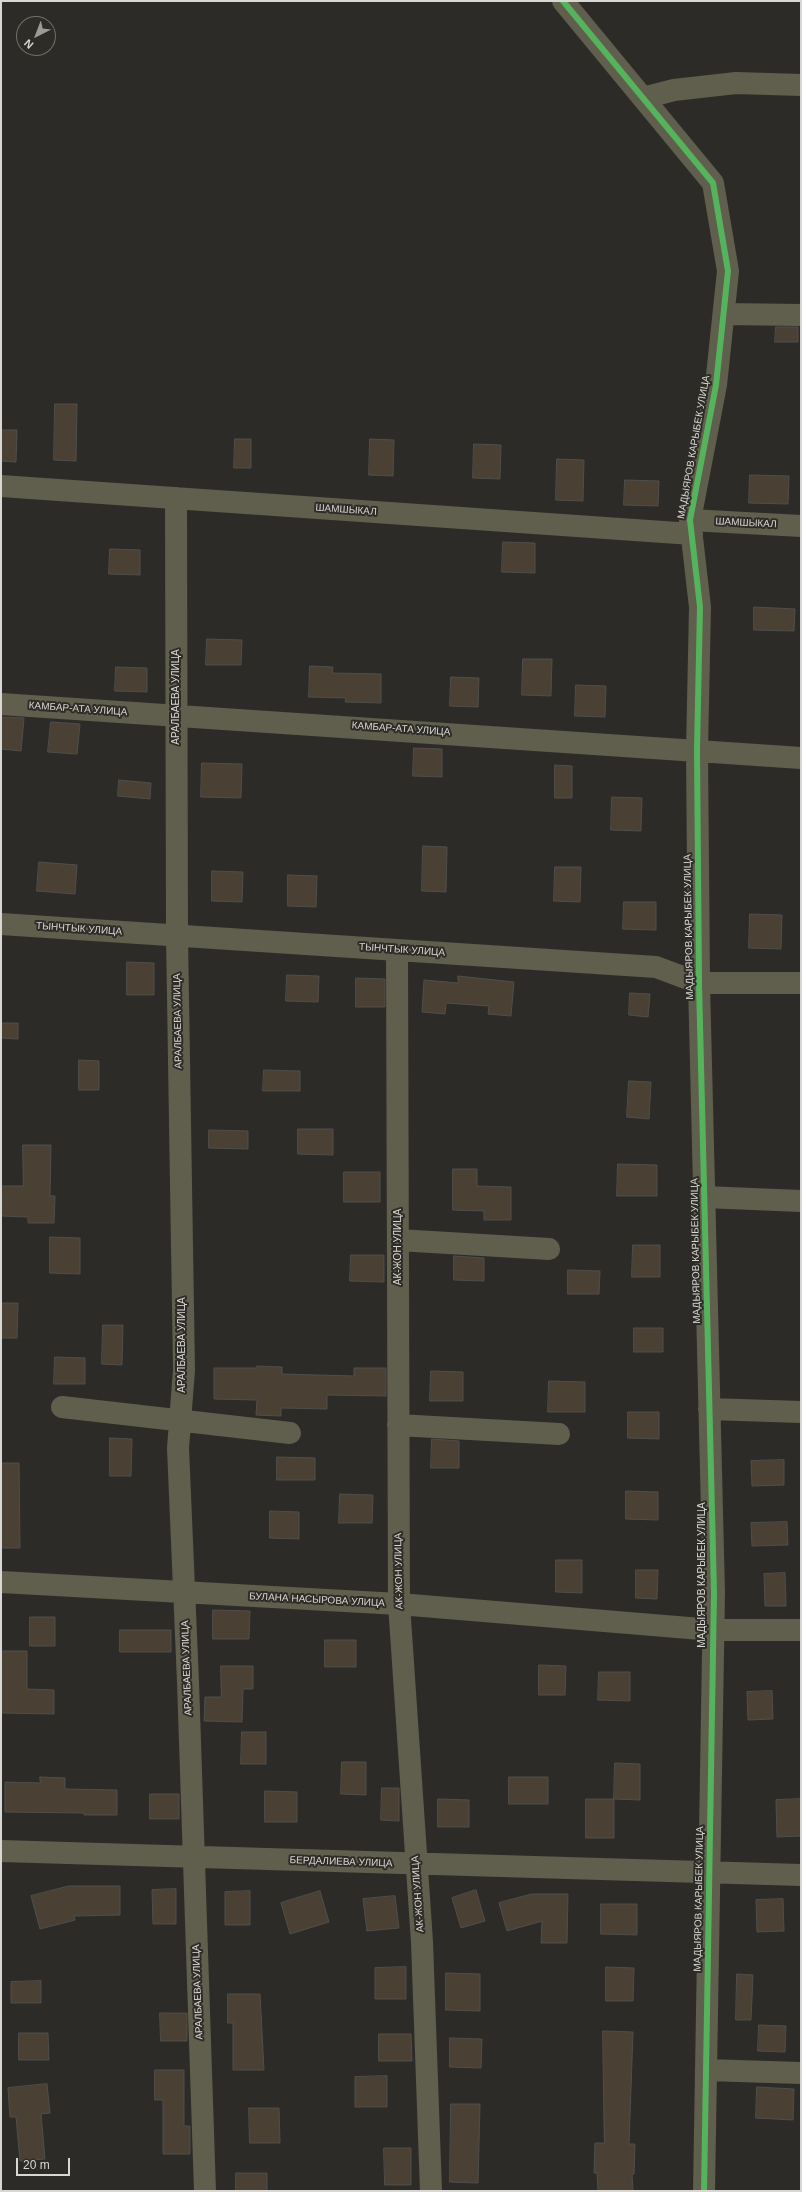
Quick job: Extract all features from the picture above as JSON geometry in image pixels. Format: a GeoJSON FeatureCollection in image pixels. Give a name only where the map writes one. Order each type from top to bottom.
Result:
{"type":"FeatureCollection","features":[{"type":"Feature","properties":{"kind":"street","name":"МАДЫЯРОВ КАРЫБЕК УЛИЦА"},"geometry":{"type":"LineString","coordinates":[[563,1],[713,183],[728,271],[716,385],[691,527],[700,607],[697,750],[699,983],[713,1630],[704,2191]]}},
{"type":"Feature","properties":{"kind":"street"},"geometry":{"type":"LineString","coordinates":[[643,98],[674,90],[736,83],[801,85]]}},
{"type":"Feature","properties":{"kind":"street"},"geometry":{"type":"LineString","coordinates":[[724,314],[801,315]]}},
{"type":"Feature","properties":{"kind":"street","name":"ШАМШЫКАЛ"},"geometry":{"type":"LineString","coordinates":[[1,486],[176,498],[691,527],[801,526]]}},
{"type":"Feature","properties":{"kind":"street","name":"АРАЛБАЕВА УЛИЦА"},"geometry":{"type":"LineString","coordinates":[[176,498],[177,936],[184,1370],[178,1448],[205,2191]]}},
{"type":"Feature","properties":{"kind":"street","name":"КАМБАР-АТА УЛИЦА"},"geometry":{"type":"LineString","coordinates":[[1,704],[801,758]]}},
{"type":"Feature","properties":{"kind":"street","name":"ТЫНЧТЫК УЛИЦА"},"geometry":{"type":"LineString","coordinates":[[1,924],[656,967],[699,983],[801,984]]}},
{"type":"Feature","properties":{"kind":"street","name":"АК-ЖОН УЛИЦА"},"geometry":{"type":"LineString","coordinates":[[397,950],[399,1604],[422,1942],[431,2191]]}},
{"type":"Feature","properties":{"kind":"street"},"geometry":{"type":"LineString","coordinates":[[704,1197],[801,1201]]}},
{"type":"Feature","properties":{"kind":"street"},"geometry":{"type":"LineString","coordinates":[[398,1240],[549,1249]]}},
{"type":"Feature","properties":{"kind":"street"},"geometry":{"type":"LineString","coordinates":[[62,1407],[180,1422],[290,1433]]}},
{"type":"Feature","properties":{"kind":"street"},"geometry":{"type":"LineString","coordinates":[[709,1410],[801,1412]]}},
{"type":"Feature","properties":{"kind":"street"},"geometry":{"type":"LineString","coordinates":[[398,1425],[559,1434]]}},
{"type":"Feature","properties":{"kind":"street","name":"БУЛАНА НАСЫРОВА УЛИЦА"},"geometry":{"type":"LineString","coordinates":[[1,1582],[399,1604],[713,1630],[801,1630]]}},
{"type":"Feature","properties":{"kind":"street","name":"БЕРДАЛИЕВА УЛИЦА"},"geometry":{"type":"LineString","coordinates":[[1,1851],[801,1875]]}},
{"type":"Feature","properties":{"kind":"street"},"geometry":{"type":"LineString","coordinates":[[706,2070],[801,2073]]}},
{"type":"Feature","properties":{"kind":"building"},"geometry":{"type":"Polygon","coordinates":[[[776,327],[798,327],[798,342],[775,342],[776,327]]]}},
{"type":"Feature","properties":{"kind":"building"},"geometry":{"type":"Polygon","coordinates":[[[55,404],[77,404],[76,461],[54,460],[55,404]]]}},
{"type":"Feature","properties":{"kind":"building"},"geometry":{"type":"Polygon","coordinates":[[[1,430],[17,430],[16,462],[1,461],[1,430]]]}},
{"type":"Feature","properties":{"kind":"building"},"geometry":{"type":"Polygon","coordinates":[[[235,439],[251,439],[251,468],[234,468],[235,439]]]}},
{"type":"Feature","properties":{"kind":"building"},"geometry":{"type":"Polygon","coordinates":[[[370,439],[394,440],[393,476],[369,475],[370,439]]]}},
{"type":"Feature","properties":{"kind":"building"},"geometry":{"type":"Polygon","coordinates":[[[474,444],[501,445],[500,479],[473,478],[474,444]]]}},
{"type":"Feature","properties":{"kind":"building"},"geometry":{"type":"Polygon","coordinates":[[[557,459],[584,460],[583,501],[556,500],[557,459]]]}},
{"type":"Feature","properties":{"kind":"building"},"geometry":{"type":"Polygon","coordinates":[[[750,475],[789,476],[788,504],[749,503],[750,475]]]}},
{"type":"Feature","properties":{"kind":"building"},"geometry":{"type":"Polygon","coordinates":[[[625,480],[659,481],[658,506],[624,505],[625,480]]]}},
{"type":"Feature","properties":{"kind":"building"},"geometry":{"type":"Polygon","coordinates":[[[503,542],[535,543],[535,573],[502,572],[503,542]]]}},
{"type":"Feature","properties":{"kind":"building"},"geometry":{"type":"Polygon","coordinates":[[[110,549],[140,550],[140,575],[109,574],[110,549]]]}},
{"type":"Feature","properties":{"kind":"building"},"geometry":{"type":"Polygon","coordinates":[[[754,607],[795,609],[794,631],[754,630],[754,607]]]}},
{"type":"Feature","properties":{"kind":"building"},"geometry":{"type":"Polygon","coordinates":[[[207,639],[242,640],[241,665],[206,665],[207,639]]]}},
{"type":"Feature","properties":{"kind":"building"},"geometry":{"type":"Polygon","coordinates":[[[523,659],[552,659],[551,696],[522,695],[523,659]]]}},
{"type":"Feature","properties":{"kind":"building"},"geometry":{"type":"Polygon","coordinates":[[[310,666],[333,667],[332,673],[381,674],[381,703],[345,702],[346,698],[309,697],[310,666]]]}},
{"type":"Feature","properties":{"kind":"building"},"geometry":{"type":"Polygon","coordinates":[[[116,667],[147,668],[147,692],[115,691],[116,667]]]}},
{"type":"Feature","properties":{"kind":"building"},"geometry":{"type":"Polygon","coordinates":[[[451,677],[479,678],[478,707],[450,706],[451,677]]]}},
{"type":"Feature","properties":{"kind":"building"},"geometry":{"type":"Polygon","coordinates":[[[576,685],[606,686],[605,717],[575,716],[576,685]]]}},
{"type":"Feature","properties":{"kind":"building"},"geometry":{"type":"Polygon","coordinates":[[[1,717],[24,718],[21,751],[1,749],[1,717]]]}},
{"type":"Feature","properties":{"kind":"building"},"geometry":{"type":"Polygon","coordinates":[[[51,722],[80,724],[77,754],[48,752],[51,722]]]}},
{"type":"Feature","properties":{"kind":"building"},"geometry":{"type":"Polygon","coordinates":[[[414,748],[442,749],[442,777],[413,776],[414,748]]]}},
{"type":"Feature","properties":{"kind":"building"},"geometry":{"type":"Polygon","coordinates":[[[202,763],[242,764],[241,798],[201,797],[202,763]]]}},
{"type":"Feature","properties":{"kind":"building"},"geometry":{"type":"Polygon","coordinates":[[[555,765],[572,766],[572,798],[555,798],[555,765]]]}},
{"type":"Feature","properties":{"kind":"building"},"geometry":{"type":"Polygon","coordinates":[[[119,780],[151,783],[150,799],[118,796],[119,780]]]}},
{"type":"Feature","properties":{"kind":"building"},"geometry":{"type":"Polygon","coordinates":[[[612,797],[642,798],[641,831],[611,830],[612,797]]]}},
{"type":"Feature","properties":{"kind":"building"},"geometry":{"type":"Polygon","coordinates":[[[423,846],[447,847],[446,892],[422,891],[423,846]]]}},
{"type":"Feature","properties":{"kind":"building"},"geometry":{"type":"Polygon","coordinates":[[[39,862],[77,865],[75,894],[37,891],[39,862]]]}},
{"type":"Feature","properties":{"kind":"building"},"geometry":{"type":"Polygon","coordinates":[[[555,867],[581,867],[580,902],[554,901],[555,867]]]}},
{"type":"Feature","properties":{"kind":"building"},"geometry":{"type":"Polygon","coordinates":[[[212,871],[243,872],[242,902],[212,901],[212,871]]]}},
{"type":"Feature","properties":{"kind":"building"},"geometry":{"type":"Polygon","coordinates":[[[288,875],[317,876],[316,907],[288,906],[288,875]]]}},
{"type":"Feature","properties":{"kind":"building"},"geometry":{"type":"Polygon","coordinates":[[[624,902],[656,902],[656,930],[623,929],[624,902]]]}},
{"type":"Feature","properties":{"kind":"building"},"geometry":{"type":"Polygon","coordinates":[[[750,914],[782,915],[781,949],[749,948],[750,914]]]}},
{"type":"Feature","properties":{"kind":"building"},"geometry":{"type":"Polygon","coordinates":[[[127,962],[154,963],[154,995],[127,995],[127,962]]]}},
{"type":"Feature","properties":{"kind":"building"},"geometry":{"type":"Polygon","coordinates":[[[287,975],[319,976],[318,1002],[286,1001],[287,975]]]}},
{"type":"Feature","properties":{"kind":"building"},"geometry":{"type":"Polygon","coordinates":[[[458,976],[514,982],[511,1016],[488,1014],[489,1006],[446,1003],[445,1014],[422,1012],[424,980],[458,983],[458,976]]]}},
{"type":"Feature","properties":{"kind":"building"},"geometry":{"type":"Polygon","coordinates":[[[356,978],[385,979],[385,1007],[356,1007],[356,978]]]}},
{"type":"Feature","properties":{"kind":"building"},"geometry":{"type":"Polygon","coordinates":[[[630,993],[650,994],[648,1017],[629,1015],[630,993]]]}},
{"type":"Feature","properties":{"kind":"building"},"geometry":{"type":"Polygon","coordinates":[[[1,1023],[18,1023],[18,1039],[1,1038],[1,1023]]]}},
{"type":"Feature","properties":{"kind":"building"},"geometry":{"type":"Polygon","coordinates":[[[79,1060],[99,1061],[99,1090],[79,1090],[79,1060]]]}},
{"type":"Feature","properties":{"kind":"building"},"geometry":{"type":"Polygon","coordinates":[[[264,1070],[300,1071],[300,1091],[263,1091],[264,1070]]]}},
{"type":"Feature","properties":{"kind":"building"},"geometry":{"type":"Polygon","coordinates":[[[629,1081],[651,1082],[649,1119],[627,1117],[629,1081]]]}},
{"type":"Feature","properties":{"kind":"building"},"geometry":{"type":"Polygon","coordinates":[[[298,1129],[333,1129],[333,1155],[298,1154],[298,1129]]]}},
{"type":"Feature","properties":{"kind":"building"},"geometry":{"type":"Polygon","coordinates":[[[209,1130],[248,1131],[248,1149],[209,1148],[209,1130]]]}},
{"type":"Feature","properties":{"kind":"building"},"geometry":{"type":"Polygon","coordinates":[[[23,1145],[51,1145],[50,1196],[55,1196],[54,1223],[28,1223],[28,1217],[1,1216],[1,1186],[23,1186],[23,1145]]]}},
{"type":"Feature","properties":{"kind":"building"},"geometry":{"type":"Polygon","coordinates":[[[618,1164],[657,1165],[657,1196],[617,1196],[618,1164]]]}},
{"type":"Feature","properties":{"kind":"building"},"geometry":{"type":"Polygon","coordinates":[[[453,1169],[477,1169],[477,1186],[511,1187],[511,1220],[484,1220],[484,1211],[453,1210],[453,1169]]]}},
{"type":"Feature","properties":{"kind":"building"},"geometry":{"type":"Polygon","coordinates":[[[344,1172],[380,1172],[380,1202],[344,1202],[344,1172]]]}},
{"type":"Feature","properties":{"kind":"building"},"geometry":{"type":"Polygon","coordinates":[[[50,1237],[80,1238],[80,1274],[50,1273],[50,1237]]]}},
{"type":"Feature","properties":{"kind":"building"},"geometry":{"type":"Polygon","coordinates":[[[633,1245],[660,1245],[660,1277],[632,1277],[633,1245]]]}},
{"type":"Feature","properties":{"kind":"building"},"geometry":{"type":"Polygon","coordinates":[[[351,1255],[384,1255],[384,1282],[350,1281],[351,1255]]]}},
{"type":"Feature","properties":{"kind":"building"},"geometry":{"type":"Polygon","coordinates":[[[454,1256],[484,1258],[484,1281],[454,1280],[454,1256]]]}},
{"type":"Feature","properties":{"kind":"building"},"geometry":{"type":"Polygon","coordinates":[[[568,1270],[600,1271],[599,1294],[568,1294],[568,1270]]]}},
{"type":"Feature","properties":{"kind":"building"},"geometry":{"type":"Polygon","coordinates":[[[1,1303],[18,1303],[17,1338],[1,1338],[1,1303]]]}},
{"type":"Feature","properties":{"kind":"building"},"geometry":{"type":"Polygon","coordinates":[[[103,1325],[123,1325],[122,1365],[102,1364],[103,1325]]]}},
{"type":"Feature","properties":{"kind":"building"},"geometry":{"type":"Polygon","coordinates":[[[634,1328],[663,1328],[663,1352],[634,1352],[634,1328]]]}},
{"type":"Feature","properties":{"kind":"building"},"geometry":{"type":"Polygon","coordinates":[[[55,1357],[85,1358],[85,1384],[54,1384],[55,1357]]]}},
{"type":"Feature","properties":{"kind":"building"},"geometry":{"type":"Polygon","coordinates":[[[257,1366],[282,1367],[282,1374],[354,1376],[354,1368],[386,1368],[386,1396],[327,1395],[327,1409],[281,1408],[281,1416],[256,1415],[257,1400],[214,1399],[214,1368],[257,1368],[257,1366]]]}},
{"type":"Feature","properties":{"kind":"building"},"geometry":{"type":"Polygon","coordinates":[[[431,1371],[463,1372],[463,1401],[430,1401],[431,1371]]]}},
{"type":"Feature","properties":{"kind":"building"},"geometry":{"type":"Polygon","coordinates":[[[549,1381],[585,1382],[585,1412],[548,1412],[549,1381]]]}},
{"type":"Feature","properties":{"kind":"building"},"geometry":{"type":"Polygon","coordinates":[[[628,1412],[659,1412],[659,1439],[628,1438],[628,1412]]]}},
{"type":"Feature","properties":{"kind":"building"},"geometry":{"type":"Polygon","coordinates":[[[110,1438],[132,1439],[131,1476],[110,1476],[110,1438]]]}},
{"type":"Feature","properties":{"kind":"building"},"geometry":{"type":"Polygon","coordinates":[[[432,1439],[459,1441],[459,1468],[431,1468],[432,1439]]]}},
{"type":"Feature","properties":{"kind":"building"},"geometry":{"type":"Polygon","coordinates":[[[277,1457],[315,1458],[315,1480],[277,1480],[277,1457]]]}},
{"type":"Feature","properties":{"kind":"building"},"geometry":{"type":"Polygon","coordinates":[[[784,1460],[784,1485],[752,1486],[751,1461],[784,1460]]]}},
{"type":"Feature","properties":{"kind":"building"},"geometry":{"type":"Polygon","coordinates":[[[1,1463],[19,1463],[20,1548],[1,1548],[1,1463]]]}},
{"type":"Feature","properties":{"kind":"building"},"geometry":{"type":"Polygon","coordinates":[[[626,1491],[658,1492],[658,1520],[626,1519],[626,1491]]]}},
{"type":"Feature","properties":{"kind":"building"},"geometry":{"type":"Polygon","coordinates":[[[340,1494],[373,1495],[372,1523],[339,1523],[340,1494]]]}},
{"type":"Feature","properties":{"kind":"building"},"geometry":{"type":"Polygon","coordinates":[[[270,1511],[299,1512],[299,1539],[270,1538],[270,1511]]]}},
{"type":"Feature","properties":{"kind":"building"},"geometry":{"type":"Polygon","coordinates":[[[787,1522],[788,1545],[752,1546],[751,1523],[787,1522]]]}},
{"type":"Feature","properties":{"kind":"building"},"geometry":{"type":"Polygon","coordinates":[[[556,1560],[582,1560],[582,1593],[556,1592],[556,1560]]]}},
{"type":"Feature","properties":{"kind":"building"},"geometry":{"type":"Polygon","coordinates":[[[636,1570],[658,1570],[657,1599],[636,1598],[636,1570]]]}},
{"type":"Feature","properties":{"kind":"building"},"geometry":{"type":"Polygon","coordinates":[[[785,1573],[786,1606],[765,1606],[764,1574],[785,1573]]]}},
{"type":"Feature","properties":{"kind":"building"},"geometry":{"type":"Polygon","coordinates":[[[213,1610],[250,1611],[249,1639],[213,1639],[213,1610]]]}},
{"type":"Feature","properties":{"kind":"building"},"geometry":{"type":"Polygon","coordinates":[[[30,1617],[55,1617],[55,1646],[30,1646],[30,1617]]]}},
{"type":"Feature","properties":{"kind":"building"},"geometry":{"type":"Polygon","coordinates":[[[120,1630],[171,1630],[171,1652],[120,1652],[120,1630]]]}},
{"type":"Feature","properties":{"kind":"building"},"geometry":{"type":"Polygon","coordinates":[[[325,1640],[356,1640],[356,1667],[325,1667],[325,1640]]]}},
{"type":"Feature","properties":{"kind":"building"},"geometry":{"type":"Polygon","coordinates":[[[1,1651],[27,1651],[27,1689],[54,1690],[54,1714],[1,1713],[1,1651]]]}},
{"type":"Feature","properties":{"kind":"building"},"geometry":{"type":"Polygon","coordinates":[[[539,1665],[566,1666],[565,1695],[539,1695],[539,1665]]]}},
{"type":"Feature","properties":{"kind":"building"},"geometry":{"type":"Polygon","coordinates":[[[221,1666],[253,1666],[253,1689],[243,1689],[242,1722],[204,1721],[205,1697],[221,1697],[221,1666]]]}},
{"type":"Feature","properties":{"kind":"building"},"geometry":{"type":"Polygon","coordinates":[[[599,1672],[630,1672],[630,1701],[598,1700],[599,1672]]]}},
{"type":"Feature","properties":{"kind":"building"},"geometry":{"type":"Polygon","coordinates":[[[772,1691],[773,1719],[748,1720],[747,1692],[772,1691]]]}},
{"type":"Feature","properties":{"kind":"building"},"geometry":{"type":"Polygon","coordinates":[[[242,1732],[266,1732],[266,1764],[241,1764],[242,1732]]]}},
{"type":"Feature","properties":{"kind":"building"},"geometry":{"type":"Polygon","coordinates":[[[342,1762],[366,1762],[366,1795],[341,1794],[342,1762]]]}},
{"type":"Feature","properties":{"kind":"building"},"geometry":{"type":"Polygon","coordinates":[[[615,1763],[640,1764],[640,1800],[614,1799],[615,1763]]]}},
{"type":"Feature","properties":{"kind":"building"},"geometry":{"type":"Polygon","coordinates":[[[40,1777],[65,1778],[65,1789],[117,1790],[117,1815],[5,1812],[5,1782],[40,1783],[40,1777]]]}},
{"type":"Feature","properties":{"kind":"building"},"geometry":{"type":"Polygon","coordinates":[[[509,1777],[548,1777],[548,1804],[509,1804],[509,1777]]]}},
{"type":"Feature","properties":{"kind":"building"},"geometry":{"type":"Polygon","coordinates":[[[382,1788],[399,1788],[399,1821],[381,1820],[382,1788]]]}},
{"type":"Feature","properties":{"kind":"building"},"geometry":{"type":"Polygon","coordinates":[[[265,1791],[297,1792],[297,1822],[265,1822],[265,1791]]]}},
{"type":"Feature","properties":{"kind":"building"},"geometry":{"type":"Polygon","coordinates":[[[150,1794],[179,1794],[179,1819],[150,1819],[150,1794]]]}},
{"type":"Feature","properties":{"kind":"building"},"geometry":{"type":"Polygon","coordinates":[[[438,1799],[469,1800],[469,1827],[438,1827],[438,1799]]]}},
{"type":"Feature","properties":{"kind":"building"},"geometry":{"type":"Polygon","coordinates":[[[586,1799],[614,1799],[614,1838],[586,1838],[586,1799]]]}},
{"type":"Feature","properties":{"kind":"building"},"geometry":{"type":"Polygon","coordinates":[[[801,1799],[801,1836],[777,1837],[776,1800],[801,1799]]]}},
{"type":"Feature","properties":{"kind":"building"},"geometry":{"type":"Polygon","coordinates":[[[69,1886],[120,1886],[120,1915],[74,1916],[75,1920],[40,1929],[31,1896],[69,1886]]]}},
{"type":"Feature","properties":{"kind":"building"},"geometry":{"type":"Polygon","coordinates":[[[176,1889],[176,1924],[153,1924],[152,1890],[176,1889]]]}},
{"type":"Feature","properties":{"kind":"building"},"geometry":{"type":"Polygon","coordinates":[[[476,1890],[485,1921],[461,1928],[452,1898],[476,1890]]]}},
{"type":"Feature","properties":{"kind":"building"},"geometry":{"type":"Polygon","coordinates":[[[250,1891],[250,1925],[225,1925],[225,1892],[250,1891]]]}},
{"type":"Feature","properties":{"kind":"building"},"geometry":{"type":"Polygon","coordinates":[[[320,1891],[329,1922],[290,1934],[281,1903],[320,1891]]]}},
{"type":"Feature","properties":{"kind":"building"},"geometry":{"type":"Polygon","coordinates":[[[532,1894],[568,1894],[567,1943],[541,1943],[542,1921],[507,1931],[499,1903],[532,1894]]]}},
{"type":"Feature","properties":{"kind":"building"},"geometry":{"type":"Polygon","coordinates":[[[395,1896],[399,1928],[367,1931],[363,1899],[395,1896]]]}},
{"type":"Feature","properties":{"kind":"building"},"geometry":{"type":"Polygon","coordinates":[[[783,1899],[784,1931],[757,1932],[756,1900],[783,1899]]]}},
{"type":"Feature","properties":{"kind":"building"},"geometry":{"type":"Polygon","coordinates":[[[601,1904],[637,1904],[637,1935],[601,1934],[601,1904]]]}},
{"type":"Feature","properties":{"kind":"building"},"geometry":{"type":"Polygon","coordinates":[[[406,1967],[406,1999],[375,1999],[375,1968],[406,1967]]]}},
{"type":"Feature","properties":{"kind":"building"},"geometry":{"type":"Polygon","coordinates":[[[606,1967],[634,1968],[633,2001],[606,2001],[606,1967]]]}},
{"type":"Feature","properties":{"kind":"building"},"geometry":{"type":"Polygon","coordinates":[[[446,1973],[480,1974],[480,2011],[446,2010],[446,1973]]]}},
{"type":"Feature","properties":{"kind":"building"},"geometry":{"type":"Polygon","coordinates":[[[737,1974],[753,1975],[751,2020],[736,2020],[737,1974]]]}},
{"type":"Feature","properties":{"kind":"building"},"geometry":{"type":"Polygon","coordinates":[[[41,1981],[41,2003],[11,2003],[11,1982],[41,1981]]]}},
{"type":"Feature","properties":{"kind":"building"},"geometry":{"type":"Polygon","coordinates":[[[228,1994],[260,1994],[264,2070],[233,2070],[233,2023],[228,2023],[228,1994]]]}},
{"type":"Feature","properties":{"kind":"building"},"geometry":{"type":"Polygon","coordinates":[[[160,2013],[187,2013],[187,2041],[161,2041],[160,2013]]]}},
{"type":"Feature","properties":{"kind":"building"},"geometry":{"type":"Polygon","coordinates":[[[759,2025],[786,2026],[785,2052],[758,2051],[759,2025]]]}},
{"type":"Feature","properties":{"kind":"building"},"geometry":{"type":"Polygon","coordinates":[[[603,2031],[633,2032],[629,2144],[635,2144],[634,2174],[632,2174],[633,2191],[598,2191],[597,2173],[594,2173],[595,2143],[604,2143],[603,2031]]]}},
{"type":"Feature","properties":{"kind":"building"},"geometry":{"type":"Polygon","coordinates":[[[19,2033],[48,2033],[49,2060],[19,2060],[19,2033]]]}},
{"type":"Feature","properties":{"kind":"building"},"geometry":{"type":"Polygon","coordinates":[[[379,2034],[411,2034],[412,2061],[379,2061],[379,2034]]]}},
{"type":"Feature","properties":{"kind":"building"},"geometry":{"type":"Polygon","coordinates":[[[450,2038],[482,2039],[481,2068],[450,2067],[450,2038]]]}},
{"type":"Feature","properties":{"kind":"building"},"geometry":{"type":"Polygon","coordinates":[[[155,2070],[184,2070],[184,2126],[190,2126],[190,2154],[163,2154],[163,2100],[155,2100],[155,2070]]]}},
{"type":"Feature","properties":{"kind":"building"},"geometry":{"type":"Polygon","coordinates":[[[387,2076],[387,2107],[355,2107],[355,2077],[387,2076]]]}},
{"type":"Feature","properties":{"kind":"building"},"geometry":{"type":"Polygon","coordinates":[[[47,2084],[50,2113],[41,2114],[45,2159],[20,2161],[16,2117],[10,2117],[8,2088],[47,2084]]]}},
{"type":"Feature","properties":{"kind":"building"},"geometry":{"type":"Polygon","coordinates":[[[757,2087],[794,2089],[793,2120],[756,2118],[757,2087]]]}},
{"type":"Feature","properties":{"kind":"building"},"geometry":{"type":"Polygon","coordinates":[[[451,2104],[480,2104],[478,2183],[450,2182],[451,2104]]]}},
{"type":"Feature","properties":{"kind":"building"},"geometry":{"type":"Polygon","coordinates":[[[249,2108],[279,2108],[280,2143],[250,2143],[249,2108]]]}},
{"type":"Feature","properties":{"kind":"building"},"geometry":{"type":"Polygon","coordinates":[[[384,2148],[411,2148],[411,2185],[385,2185],[384,2148]]]}},
{"type":"Feature","properties":{"kind":"building"},"geometry":{"type":"Polygon","coordinates":[[[236,2173],[267,2173],[267,2191],[236,2191],[236,2173]]]}},
{"type":"Feature","properties":{"kind":"cycle path"},"geometry":{"type":"LineString","coordinates":[[563,1],[713,183],[728,271],[716,385],[690,520],[700,607],[697,750],[699,983],[714,1593],[704,2191]]}}]}
